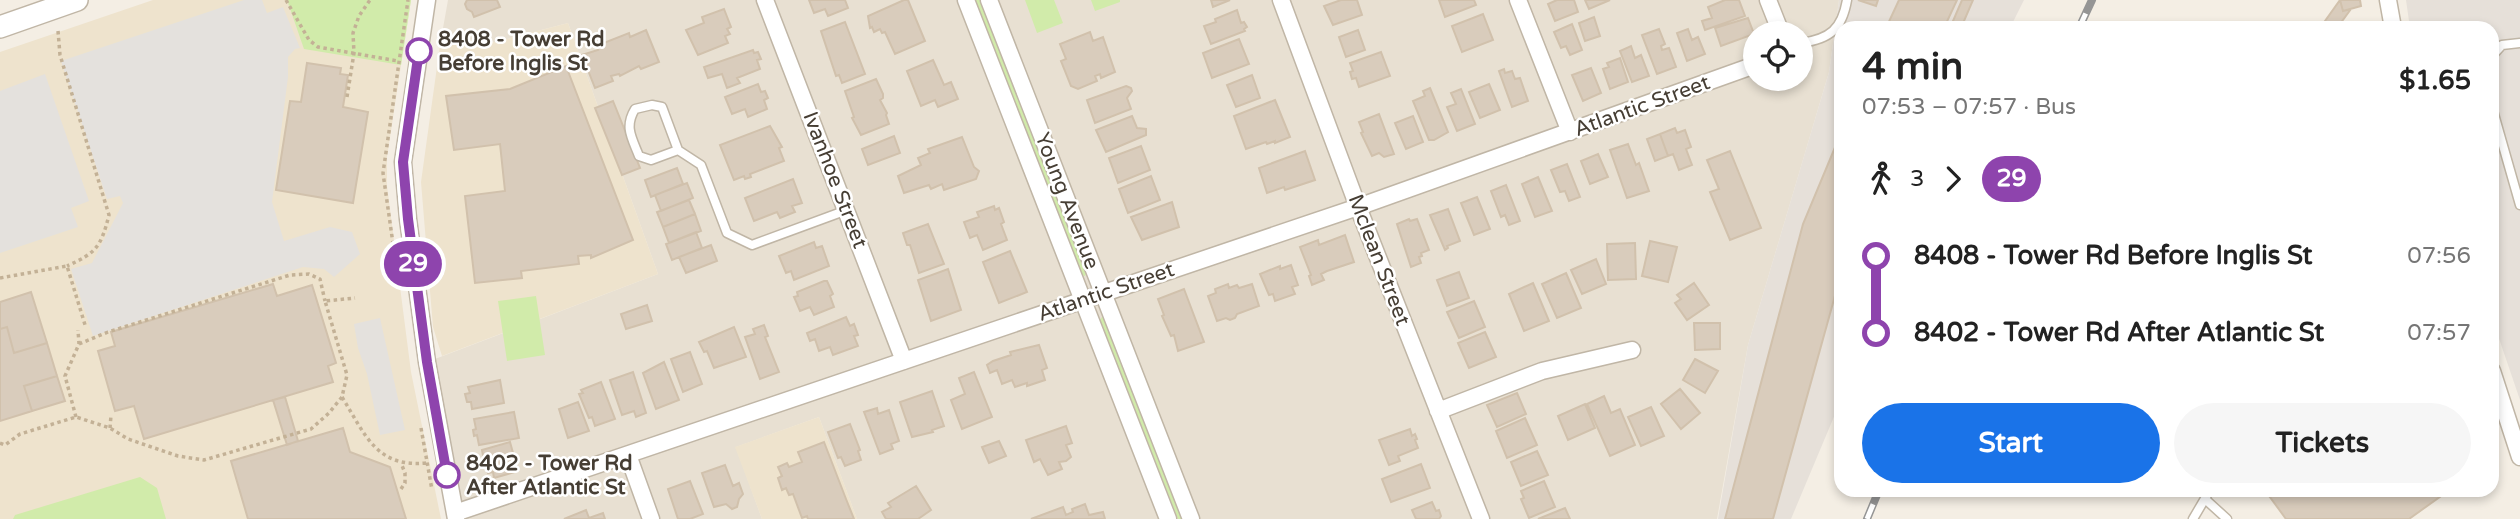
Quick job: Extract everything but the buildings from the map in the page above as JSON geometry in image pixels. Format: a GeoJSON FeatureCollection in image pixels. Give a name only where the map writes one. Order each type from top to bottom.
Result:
{"type":"FeatureCollection","features":[{"type":"Feature","properties":{"kind":"street"},"geometry":{"type":"LineString","coordinates":[[0,27],[77,0]]}},
{"type":"Feature","properties":{"kind":"street"},"geometry":{"type":"LineString","coordinates":[[427,0],[403,162],[427,362],[456,516]]}},
{"type":"Feature","properties":{"kind":"street","name":"Ivanhoe Street"},"geometry":{"type":"LineString","coordinates":[[765,0],[904,361]]}},
{"type":"Feature","properties":{"kind":"street","name":"Young Avenue"},"geometry":{"type":"LineString","coordinates":[[966,0],[1168,519]]}},
{"type":"Feature","properties":{"kind":"street","name":"Young Avenue"},"geometry":{"type":"LineString","coordinates":[[989,0],[1191,519]]}},
{"type":"Feature","properties":{"kind":"street","name":"Mclean Street"},"geometry":{"type":"LineString","coordinates":[[1281,0],[1358,208],[1481,519]]}},
{"type":"Feature","properties":{"kind":"street"},"geometry":{"type":"LineString","coordinates":[[1518,0],[1570,132]]}},
{"type":"Feature","properties":{"kind":"street"},"geometry":{"type":"LineString","coordinates":[[1769,0],[1777,21]]}},
{"type":"Feature","properties":{"kind":"street"},"geometry":{"type":"LineString","coordinates":[[2388,0],[2392,21]]}},
{"type":"Feature","properties":{"kind":"street","name":"Atlantic Street"},"geometry":{"type":"LineString","coordinates":[[456,516],[628,455],[1358,208],[1743,69]]}},
{"type":"Feature","properties":{"kind":"street"},"geometry":{"type":"LineString","coordinates":[[1438,411],[1542,371],[1632,350]]}},
{"type":"Feature","properties":{"kind":"street"},"geometry":{"type":"LineString","coordinates":[[2499,392],[2520,456]]}},
{"type":"Feature","properties":{"kind":"street"},"geometry":{"type":"LineString","coordinates":[[628,455],[651,519]]}},
{"type":"Feature","properties":{"kind":"lane"},"geometry":{"type":"LineString","coordinates":[[1841,21],[1847,0]]}},
{"type":"Feature","properties":{"kind":"lane"},"geometry":{"type":"LineString","coordinates":[[1813,42],[1819,41],[1834,31]]}},
{"type":"Feature","properties":{"kind":"lane"},"geometry":{"type":"LineString","coordinates":[[2499,48],[2502,45],[2520,43]]}},
{"type":"Feature","properties":{"kind":"lane"},"geometry":{"type":"LineString","coordinates":[[678,150],[651,160],[639,156],[630,133],[629,119],[635,109],[652,105],[662,107],[678,150],[701,165],[727,233],[752,244],[848,210]]}},
{"type":"Feature","properties":{"kind":"lane"},"geometry":{"type":"LineString","coordinates":[[2499,132],[2520,205]]}},
{"type":"Feature","properties":{"kind":"lane"},"geometry":{"type":"LineString","coordinates":[[2193,519],[2205,499],[2227,519]]}},
{"type":"Feature","properties":{"kind":"path"},"geometry":{"type":"LineString","coordinates":[[283,7],[285,0]]}},
{"type":"Feature","properties":{"kind":"path"},"geometry":{"type":"LineString","coordinates":[[285,0],[309,40],[318,47],[398,61]]}},
{"type":"Feature","properties":{"kind":"path"},"geometry":{"type":"LineString","coordinates":[[347,97],[354,53],[353,33],[359,16],[370,0]]}},
{"type":"Feature","properties":{"kind":"path"},"geometry":{"type":"LineString","coordinates":[[0,278],[67,266],[91,255],[104,234],[108,215],[60,55],[58,31]]}},
{"type":"Feature","properties":{"kind":"path"},"geometry":{"type":"LineString","coordinates":[[67,266],[86,328]]}},
{"type":"Feature","properties":{"kind":"path"},"geometry":{"type":"LineString","coordinates":[[2,445],[20,434],[76,417],[177,456],[204,460],[311,429],[342,397],[347,375],[320,279],[309,274],[290,275],[108,332],[79,344]]}},
{"type":"Feature","properties":{"kind":"path"},"geometry":{"type":"LineString","coordinates":[[325,301],[355,298]]}},
{"type":"Feature","properties":{"kind":"path"},"geometry":{"type":"LineString","coordinates":[[76,417],[65,376],[79,344],[78,330]]}},
{"type":"Feature","properties":{"kind":"path"},"geometry":{"type":"LineString","coordinates":[[342,397],[382,455],[401,463],[426,463]]}},
{"type":"Feature","properties":{"kind":"path"},"geometry":{"type":"LineString","coordinates":[[110,428],[111,415]]}},
{"type":"Feature","properties":{"kind":"path"},"geometry":{"type":"LineString","coordinates":[[401,463],[405,473],[405,483],[401,489]]}},
{"type":"Feature","properties":{"kind":"shaded area"},"geometry":{"type":"Polygon","coordinates":[[[153,0],[411,0],[387,157],[387,186],[411,372],[441,519],[0,519],[0,52],[153,0]]]}},
{"type":"Feature","properties":{"kind":"shaded area"},"geometry":{"type":"Polygon","coordinates":[[[244,0],[262,0],[267,13],[283,7],[300,48],[295,49],[288,57],[288,77],[272,202],[284,241],[330,227],[352,232],[360,254],[334,277],[324,269],[303,267],[93,336],[71,269],[92,263],[123,203],[120,196],[107,199],[61,61],[244,0]]]}},
{"type":"Feature","properties":{"kind":"shaded area"},"geometry":{"type":"Polygon","coordinates":[[[448,0],[1839,0],[1829,72],[1748,345],[1717,519],[857,519],[819,417],[736,447],[762,519],[456,519],[427,362],[658,274],[568,23],[496,42],[440,45],[448,0]]]}},
{"type":"Feature","properties":{"kind":"shaded area"},"geometry":{"type":"Polygon","coordinates":[[[1839,0],[2024,0],[2014,21],[1836,21],[1839,0]]]}},
{"type":"Feature","properties":{"kind":"shaded area"},"geometry":{"type":"Polygon","coordinates":[[[2406,0],[2520,0],[2520,400],[2499,338],[2499,21],[2409,21],[2406,0]]]}},
{"type":"Feature","properties":{"kind":"shaded area"},"geometry":{"type":"Polygon","coordinates":[[[568,23],[658,274],[442,356],[433,327],[421,182],[440,45],[496,42],[568,23]]]}},
{"type":"Feature","properties":{"kind":"shaded area"},"geometry":{"type":"Polygon","coordinates":[[[1834,36],[1834,417],[1791,519],[1718,519],[1748,345],[1829,72],[1834,36]]]}},
{"type":"Feature","properties":{"kind":"shaded area"},"geometry":{"type":"Polygon","coordinates":[[[45,74],[89,201],[71,208],[78,227],[0,253],[0,91],[45,74]]]}},
{"type":"Feature","properties":{"kind":"shaded area"},"geometry":{"type":"Polygon","coordinates":[[[380,318],[405,430],[380,435],[354,324],[380,318]]]}},
{"type":"Feature","properties":{"kind":"shaded area"},"geometry":{"type":"Polygon","coordinates":[[[819,417],[857,519],[762,519],[735,447],[819,417]]]}},
{"type":"Feature","properties":{"kind":"green space"},"geometry":{"type":"Polygon","coordinates":[[[287,0],[411,0],[401,65],[304,49],[287,0]]]}},
{"type":"Feature","properties":{"kind":"green space"},"geometry":{"type":"Polygon","coordinates":[[[974,0],[980,0],[1085,276],[1082,275],[974,0]]]}},
{"type":"Feature","properties":{"kind":"green space"},"geometry":{"type":"Polygon","coordinates":[[[1025,0],[1054,0],[1063,23],[1037,33],[1025,0]]]}},
{"type":"Feature","properties":{"kind":"green space"},"geometry":{"type":"Polygon","coordinates":[[[1091,0],[1120,0],[1120,2],[1095,11],[1091,0]]]}},
{"type":"Feature","properties":{"kind":"green space"},"geometry":{"type":"Polygon","coordinates":[[[536,296],[545,355],[507,361],[498,301],[536,296]]]}},
{"type":"Feature","properties":{"kind":"green space"},"geometry":{"type":"Polygon","coordinates":[[[1105,318],[1183,519],[1178,519],[1100,320],[1105,318]]]}},
{"type":"Feature","properties":{"kind":"green space"},"geometry":{"type":"Polygon","coordinates":[[[140,477],[157,488],[166,519],[13,519],[15,515],[140,477]]]}},
{"type":"Feature","properties":{"kind":"railway"},"geometry":{"type":"LineString","coordinates":[[2082,21],[2092,0]]}},
{"type":"Feature","properties":{"kind":"railway"},"geometry":{"type":"LineString","coordinates":[[1867,519],[1876,497]]}},
{"type":"Feature","properties":{"kind":"bus line","name":"29"},"geometry":{"type":"LineString","coordinates":[[419,51],[403,162],[427,362],[447,475]]}},
{"type":"Feature","properties":{"kind":"place","name":"8408 - Tower Rd Before Inglis St"},"geometry":{"type":"Point","coordinates":[419,51]}},
{"type":"Feature","properties":{"kind":"place","name":"8402 - Tower Rd After Atlantic St"},"geometry":{"type":"Point","coordinates":[447,475]}}]}
